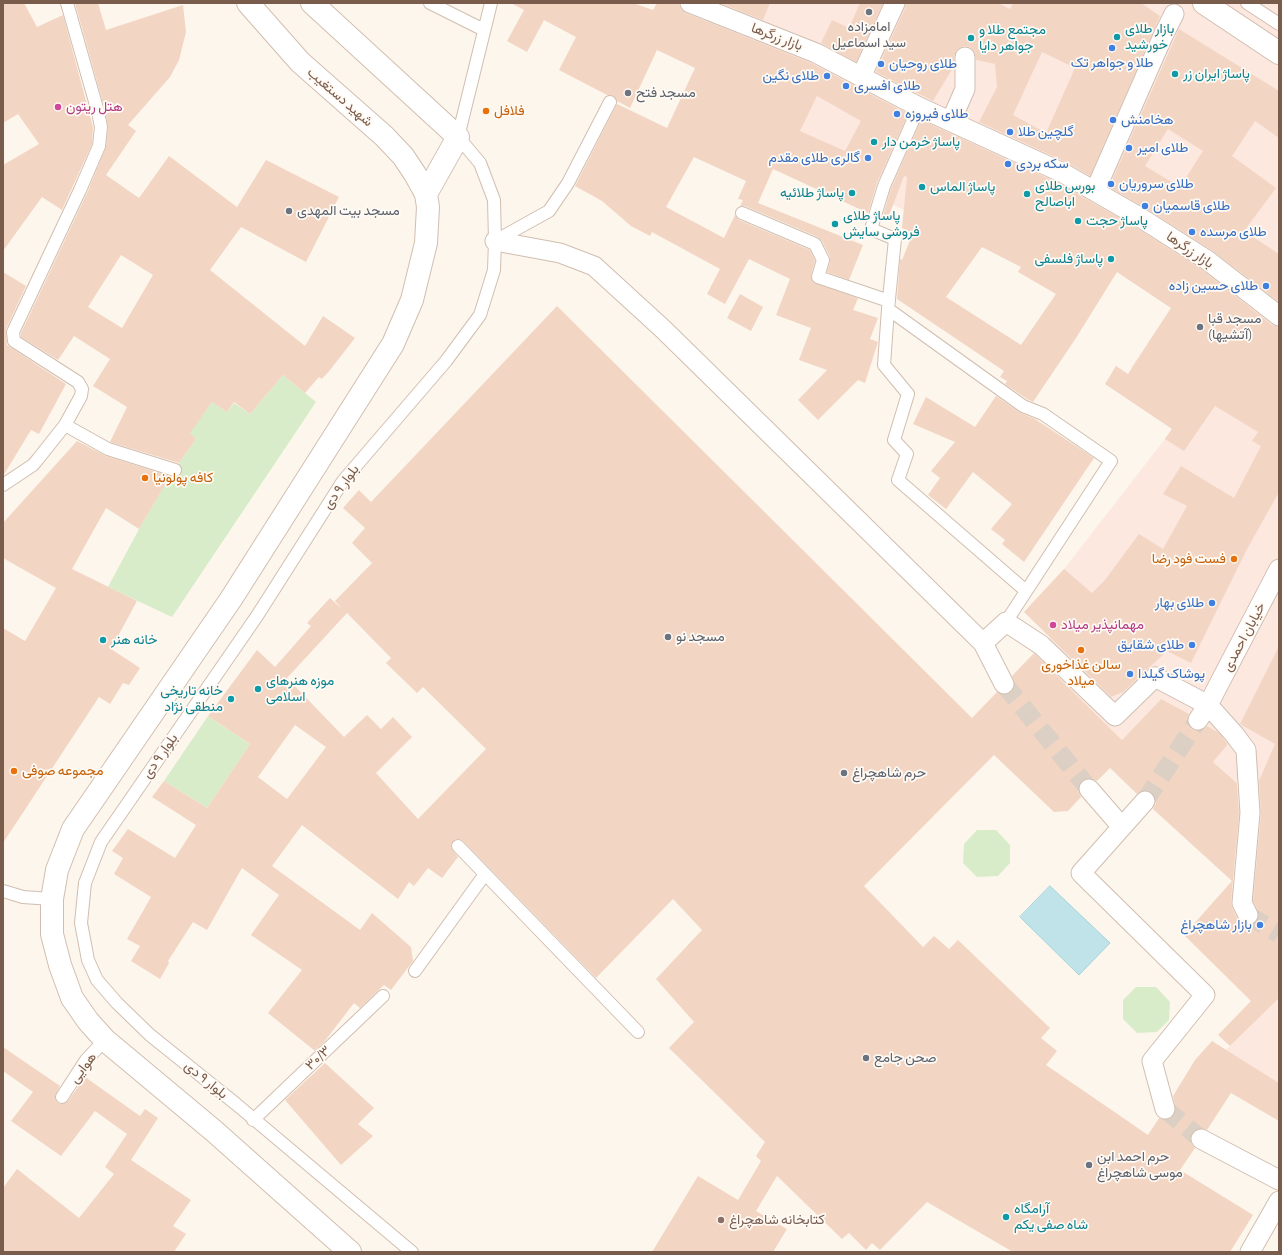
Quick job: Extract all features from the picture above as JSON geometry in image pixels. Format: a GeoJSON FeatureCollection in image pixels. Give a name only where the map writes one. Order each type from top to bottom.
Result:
{"type":"FeatureCollection","features":[{"type":"Feature","properties":{"kind":"street","name":"شهید دستغیب"},"geometry":{"type":"LineString","coordinates":[[248,3],[300,62],[384,136],[404,156],[426,194]]}},
{"type":"Feature","properties":{"kind":"street"},"geometry":{"type":"LineString","coordinates":[[312,3],[458,136],[426,194],[428,207],[426,243],[412,300],[393,344],[231,599],[73,829],[58,870],[52,899],[52,934],[60,965],[72,998],[88,1021],[105,1040],[214,1131],[347,1251]]}},
{"type":"Feature","properties":{"kind":"street","name":"بازار زرگرها"},"geometry":{"type":"LineString","coordinates":[[690,3],[816,52],[919,107],[1063,173],[1141,218],[1207,260],[1279,316]]}},
{"type":"Feature","properties":{"kind":"street"},"geometry":{"type":"LineString","coordinates":[[861,77],[895,3]]}},
{"type":"Feature","properties":{"kind":"street"},"geometry":{"type":"LineString","coordinates":[[1204,3],[1279,53]]}},
{"type":"Feature","properties":{"kind":"street"},"geometry":{"type":"LineString","coordinates":[[1095,191],[1160,42],[1174,14]]}},
{"type":"Feature","properties":{"kind":"street"},"geometry":{"type":"LineString","coordinates":[[951,122],[965,89],[965,57]]}},
{"type":"Feature","properties":{"kind":"street"},"geometry":{"type":"LineString","coordinates":[[495,241],[560,253],[594,266],[674,340],[983,644],[1004,684]]}},
{"type":"Feature","properties":{"kind":"street","name":"خیابان احمدی"},"geometry":{"type":"LineString","coordinates":[[1203,712],[1279,570]]}},
{"type":"Feature","properties":{"kind":"street"},"geometry":{"type":"LineString","coordinates":[[983,644],[1006,622],[1041,645],[1115,716],[1155,677],[1234,734],[1246,750],[1250,813],[1242,903],[1248,915]]}},
{"type":"Feature","properties":{"kind":"street"},"geometry":{"type":"LineString","coordinates":[[1089,789],[1122,827]]}},
{"type":"Feature","properties":{"kind":"street"},"geometry":{"type":"LineString","coordinates":[[1145,801],[1081,873],[1205,995],[1152,1061],[1165,1109]]}},
{"type":"Feature","properties":{"kind":"street"},"geometry":{"type":"LineString","coordinates":[[1202,1138],[1279,1180]]}},
{"type":"Feature","properties":{"kind":"street"},"geometry":{"type":"LineString","coordinates":[[1250,1252],[1279,1201]]}},
{"type":"Feature","properties":{"kind":"lane"},"geometry":{"type":"LineString","coordinates":[[3,485],[26,468],[33,465],[65,425],[81,396],[82,389],[78,382],[9,341],[99,146],[101,127],[98,112],[67,3]]}},
{"type":"Feature","properties":{"kind":"lane"},"geometry":{"type":"LineString","coordinates":[[430,3],[484,30]]}},
{"type":"Feature","properties":{"kind":"lane"},"geometry":{"type":"LineString","coordinates":[[458,136],[491,3]]}},
{"type":"Feature","properties":{"kind":"lane"},"geometry":{"type":"LineString","coordinates":[[1247,3],[1279,24]]}},
{"type":"Feature","properties":{"kind":"lane"},"geometry":{"type":"LineString","coordinates":[[495,241],[549,211],[568,183],[610,102]]}},
{"type":"Feature","properties":{"kind":"lane"},"geometry":{"type":"LineString","coordinates":[[919,107],[884,186],[871,228],[895,239],[884,365],[908,394],[894,440],[907,454],[898,480],[1026,591]]}},
{"type":"Feature","properties":{"kind":"lane","name":"بلوار ۹ دی"},"geometry":{"type":"LineString","coordinates":[[412,1252],[236,1104],[150,1035],[117,1003],[97,980],[88,960],[81,923],[85,883],[101,842],[257,616],[343,481],[446,361],[480,314],[494,270],[494,200],[480,163],[458,136]]}},
{"type":"Feature","properties":{"kind":"lane"},"geometry":{"type":"LineString","coordinates":[[742,213],[815,244],[823,260],[818,277],[889,305],[1023,406],[1043,414],[1111,461],[1006,622]]}},
{"type":"Feature","properties":{"kind":"lane"},"geometry":{"type":"LineString","coordinates":[[65,425],[108,449],[174,470]]}},
{"type":"Feature","properties":{"kind":"lane"},"geometry":{"type":"LineString","coordinates":[[458,846],[638,1032]]}},
{"type":"Feature","properties":{"kind":"lane"},"geometry":{"type":"LineString","coordinates":[[415,971],[485,874]]}},
{"type":"Feature","properties":{"kind":"lane"},"geometry":{"type":"LineString","coordinates":[[3,891],[23,897],[52,899]]}},
{"type":"Feature","properties":{"kind":"lane","name":"۳۰/۳"},"geometry":{"type":"LineString","coordinates":[[254,1120],[383,996]]}},
{"type":"Feature","properties":{"kind":"lane","name":"هوایی"},"geometry":{"type":"LineString","coordinates":[[62,1096],[86,1060],[105,1040]]}},
{"type":"Feature","properties":{"kind":"shaded area"},"geometry":{"type":"Polygon","coordinates":[[[700,3],[1279,3],[1279,976],[1209,918],[1236,884],[1241,851],[1217,830],[1240,806],[1240,785],[1213,762],[1230,741],[1198,720],[1161,699],[1122,740],[1035,653],[1050,637],[1024,612],[1064,569],[1165,439],[1188,404],[1131,368],[1171,308],[1086,251],[920,218],[885,201],[880,178],[842,159],[791,127],[695,49],[709,19],[700,3]]]}},
{"type":"Feature","properties":{"kind":"shaded area"},"geometry":{"type":"Polygon","coordinates":[[[1279,998],[1279,1083],[1226,1050],[1279,998]]]}},
{"type":"Feature","properties":{"kind":"green space"},"geometry":{"type":"Polygon","coordinates":[[[283,375],[316,402],[172,617],[108,587],[169,477],[196,439],[189,433],[212,402],[227,412],[234,403],[250,414],[283,375]]]}},
{"type":"Feature","properties":{"kind":"green space","name":"خانه تاریخی منطقی نژاد"},"geometry":{"type":"Polygon","coordinates":[[[208,716],[250,744],[207,808],[164,781],[208,716]]]}},
{"type":"Feature","properties":{"kind":"green space"},"geometry":{"type":"Polygon","coordinates":[[[977,830],[996,830],[1010,845],[1010,863],[998,876],[977,877],[963,863],[964,844],[977,830]]]}},
{"type":"Feature","properties":{"kind":"green space"},"geometry":{"type":"Polygon","coordinates":[[[1136,987],[1156,987],[1170,1002],[1169,1020],[1157,1032],[1137,1033],[1123,1019],[1123,1000],[1136,987]]]}},
{"type":"Feature","properties":{"kind":"water"},"geometry":{"type":"Polygon","coordinates":[[[1050,886],[1110,943],[1079,975],[1020,917],[1050,886]]]}},
{"type":"Feature","properties":{"kind":"building"},"geometry":{"type":"Polygon","coordinates":[[[3,3],[24,3],[37,27],[63,15],[93,127],[92,144],[62,210],[42,197],[3,251],[3,165],[39,144],[18,114],[3,123],[3,3]]]}},
{"type":"Feature","properties":{"kind":"building"},"geometry":{"type":"Polygon","coordinates":[[[75,3],[98,3],[106,30],[183,5],[186,32],[179,60],[170,77],[128,125],[136,131],[106,175],[139,198],[169,156],[237,207],[266,160],[339,197],[306,262],[241,227],[210,270],[305,346],[323,316],[355,338],[322,379],[319,377],[305,393],[283,375],[250,414],[234,402],[227,412],[212,402],[190,433],[196,439],[179,463],[110,442],[127,407],[93,386],[110,359],[74,336],[58,360],[21,337],[21,333],[87,193],[106,147],[108,128],[105,110],[75,3]],[[121,255],[88,307],[122,328],[153,275],[121,255]]]}},
{"type":"Feature","properties":{"kind":"building"},"geometry":{"type":"Polygon","coordinates":[[[511,3],[633,3],[653,10],[657,3],[679,3],[681,9],[686,13],[811,63],[908,114],[877,183],[868,213],[773,169],[758,203],[863,245],[849,280],[827,272],[830,257],[822,241],[818,237],[745,206],[740,206],[743,200],[738,199],[746,181],[694,157],[666,207],[724,238],[735,215],[739,220],[810,250],[815,261],[811,275],[813,282],[858,298],[853,310],[878,318],[870,339],[878,342],[865,383],[858,380],[818,420],[798,400],[827,370],[799,360],[811,328],[776,315],[790,279],[749,259],[725,304],[707,294],[720,269],[652,232],[650,236],[631,226],[602,201],[575,186],[617,104],[667,128],[695,68],[657,50],[630,108],[617,101],[614,96],[607,95],[559,70],[576,37],[544,20],[527,52],[507,41],[524,10],[511,3]],[[817,96],[800,131],[845,151],[861,121],[817,96]]]}},
{"type":"Feature","properties":{"kind":"building"},"geometry":{"type":"Polygon","coordinates":[[[720,3],[770,3],[763,20],[720,3]]]}},
{"type":"Feature","properties":{"kind":"building"},"geometry":{"type":"Polygon","coordinates":[[[860,3],[883,3],[856,62],[821,43],[832,20],[849,28],[860,3]]]}},
{"type":"Feature","properties":{"kind":"building"},"geometry":{"type":"Polygon","coordinates":[[[906,3],[998,3],[1010,9],[1013,3],[1141,3],[1160,16],[1090,176],[1068,163],[979,122],[997,87],[995,64],[976,60],[975,52],[970,47],[960,47],[956,51],[954,66],[933,101],[876,72],[906,3]],[[1042,52],[1013,115],[1046,133],[1075,68],[1042,52]]]}},
{"type":"Feature","properties":{"kind":"building"},"geometry":{"type":"Polygon","coordinates":[[[1179,29],[1279,91],[1279,138],[1255,121],[1232,156],[1276,188],[1244,231],[1279,254],[1279,302],[1213,251],[1109,187],[1179,29]],[[1168,129],[1145,166],[1180,187],[1203,151],[1168,129]]]}},
{"type":"Feature","properties":{"kind":"building"},"geometry":{"type":"Polygon","coordinates":[[[921,120],[1058,183],[1135,227],[1201,269],[1272,325],[1279,327],[1279,492],[1246,551],[1191,663],[1167,651],[1123,692],[1111,697],[1024,612],[1064,569],[1092,593],[1105,580],[1139,534],[1163,549],[1187,506],[1163,494],[1181,466],[1234,498],[1261,446],[1252,441],[1258,432],[1215,406],[1184,451],[1165,439],[1172,429],[1105,384],[1116,366],[1128,374],[1171,308],[1117,272],[1076,338],[1033,402],[1027,399],[1005,384],[1007,381],[1000,377],[1004,371],[897,299],[900,259],[902,260],[913,233],[902,228],[907,177],[904,176],[887,221],[882,219],[891,189],[921,120]],[[982,247],[946,297],[1021,345],[1056,294],[1018,272],[1021,267],[982,247]]]}},
{"type":"Feature","properties":{"kind":"building"},"geometry":{"type":"Polygon","coordinates":[[[3,272],[26,286],[6,329],[7,345],[66,384],[39,434],[31,430],[3,476],[3,272]]]}},
{"type":"Feature","properties":{"kind":"building"},"geometry":{"type":"Polygon","coordinates":[[[740,294],[763,307],[751,331],[727,318],[740,294]]]}},
{"type":"Feature","properties":{"kind":"building","name":"حرم شاهچراغ"},"geometry":{"type":"Polygon","coordinates":[[[557,306],[972,718],[997,692],[1004,695],[1009,694],[1013,690],[1015,684],[1012,676],[1034,653],[1122,740],[1161,699],[1189,714],[1187,720],[1192,729],[1198,731],[1207,726],[1219,733],[1228,744],[1213,762],[1237,783],[1239,813],[1231,902],[1232,908],[1238,920],[1247,926],[1253,925],[1259,916],[1258,910],[1253,901],[1261,814],[1259,781],[1275,744],[1240,724],[1279,646],[1279,998],[1230,1046],[1218,1035],[1251,1001],[1184,935],[1232,881],[1153,809],[1156,803],[1153,793],[1147,790],[1141,791],[1137,794],[1110,768],[1097,781],[1087,778],[1082,780],[1078,791],[1081,797],[1068,811],[1054,812],[994,755],[864,886],[923,947],[934,936],[949,949],[958,940],[1050,1028],[1041,1038],[1057,1051],[1046,1065],[1148,1135],[1159,1118],[1167,1120],[1173,1116],[1176,1111],[1173,1096],[1195,1060],[1212,1041],[1279,1083],[1279,1121],[1231,1093],[1207,1130],[1200,1128],[1191,1134],[1190,1140],[1195,1148],[1180,1170],[1253,1215],[1230,1252],[1013,1252],[927,1202],[880,1250],[872,1243],[866,1250],[849,1233],[842,1239],[777,1176],[756,1211],[787,1229],[773,1252],[652,1252],[698,1176],[738,1200],[761,1161],[756,1156],[765,1142],[669,1048],[694,1022],[656,979],[702,930],[673,899],[596,978],[460,839],[456,839],[451,844],[451,848],[458,857],[442,878],[428,868],[414,886],[409,882],[398,899],[302,825],[272,866],[360,930],[372,913],[411,947],[413,961],[391,990],[384,985],[360,1008],[354,1003],[324,1042],[315,1051],[268,1013],[302,970],[251,935],[279,895],[242,868],[207,930],[193,922],[168,961],[169,963],[160,979],[131,961],[140,946],[127,939],[151,897],[114,874],[123,858],[112,851],[128,829],[175,858],[196,825],[152,797],[164,781],[207,808],[250,744],[208,716],[257,650],[275,667],[311,626],[307,623],[330,598],[342,609],[335,601],[372,563],[352,543],[365,528],[343,508],[359,490],[371,502],[557,306]],[[347,613],[287,678],[344,737],[367,715],[381,729],[393,717],[412,737],[376,773],[418,819],[486,749],[423,687],[417,693],[386,663],[391,658],[347,613]],[[295,725],[258,777],[287,799],[326,747],[295,725]]]}},
{"type":"Feature","properties":{"kind":"building"},"geometry":{"type":"Polygon","coordinates":[[[996,396],[1019,412],[1035,419],[1094,458],[1024,562],[1002,544],[1005,540],[991,529],[1012,504],[973,472],[946,509],[928,495],[940,478],[931,471],[955,442],[913,424],[926,397],[975,427],[996,396]]]}},
{"type":"Feature","properties":{"kind":"building"},"geometry":{"type":"Polygon","coordinates":[[[77,441],[106,456],[170,476],[139,529],[106,508],[72,569],[137,601],[111,649],[140,668],[129,685],[123,683],[110,704],[99,697],[3,843],[3,628],[25,641],[56,588],[3,558],[3,523],[77,441]]]}},
{"type":"Feature","properties":{"kind":"building"},"geometry":{"type":"Polygon","coordinates":[[[3,1047],[60,1086],[55,1096],[58,1103],[62,1104],[68,1101],[85,1077],[140,1116],[145,1109],[158,1118],[131,1160],[191,1200],[173,1226],[186,1234],[174,1252],[3,1252],[3,1188],[17,1169],[79,1218],[114,1174],[105,1167],[127,1134],[95,1111],[61,1156],[11,1121],[33,1092],[3,1071],[3,1047]]]}},
{"type":"Feature","properties":{"kind":"building"},"geometry":{"type":"Polygon","coordinates":[[[325,1063],[374,1108],[358,1124],[373,1136],[341,1165],[285,1100],[325,1063]]]}},
{"type":"Feature","properties":{"kind":"tunnel"},"geometry":{"type":"LineString","coordinates":[[1004,684],[1089,789]]}},
{"type":"Feature","properties":{"kind":"tunnel"},"geometry":{"type":"LineString","coordinates":[[1145,801],[1198,720]]}},
{"type":"Feature","properties":{"kind":"tunnel"},"geometry":{"type":"LineString","coordinates":[[1248,915],[1279,934]]}},
{"type":"Feature","properties":{"kind":"tunnel"},"geometry":{"type":"LineString","coordinates":[[1165,1109],[1201,1139]]}},
{"type":"Feature","properties":{"kind":"place","name":"امامزاده سید اسماعیل"},"geometry":{"type":"Point","coordinates":[869,12]}},
{"type":"Feature","properties":{"kind":"place","name":"بازار طلای خورشید"},"geometry":{"type":"Point","coordinates":[1117,37]}},
{"type":"Feature","properties":{"kind":"place","name":"مجتمع طلا و جواهر دایا"},"geometry":{"type":"Point","coordinates":[971,38]}},
{"type":"Feature","properties":{"kind":"place","name":"طلا و جواهر تک"},"geometry":{"type":"Point","coordinates":[1112,48]}},
{"type":"Feature","properties":{"kind":"place","name":"طلای روحیان"},"geometry":{"type":"Point","coordinates":[881,64]}},
{"type":"Feature","properties":{"kind":"place","name":"پاساژ ایران زر"},"geometry":{"type":"Point","coordinates":[1175,74]}},
{"type":"Feature","properties":{"kind":"place","name":"طلای نگین"},"geometry":{"type":"Point","coordinates":[827,76]}},
{"type":"Feature","properties":{"kind":"place","name":"طلای افسری"},"geometry":{"type":"Point","coordinates":[846,86]}},
{"type":"Feature","properties":{"kind":"place","name":"مسجد فتح"},"geometry":{"type":"Point","coordinates":[628,93]}},
{"type":"Feature","properties":{"kind":"place","name":"هتل ریتون"},"geometry":{"type":"Point","coordinates":[58,107]}},
{"type":"Feature","properties":{"kind":"place","name":"فلافل"},"geometry":{"type":"Point","coordinates":[486,111]}},
{"type":"Feature","properties":{"kind":"place","name":"طلای فیروزه"},"geometry":{"type":"Point","coordinates":[897,114]}},
{"type":"Feature","properties":{"kind":"place","name":"هخامنش"},"geometry":{"type":"Point","coordinates":[1113,120]}},
{"type":"Feature","properties":{"kind":"place","name":"گلچین طلا"},"geometry":{"type":"Point","coordinates":[1010,132]}},
{"type":"Feature","properties":{"kind":"place","name":"پاساژ خرمن دار"},"geometry":{"type":"Point","coordinates":[874,142]}},
{"type":"Feature","properties":{"kind":"place","name":"طلای امیر"},"geometry":{"type":"Point","coordinates":[1129,148]}},
{"type":"Feature","properties":{"kind":"place","name":"گالری طلای مقدم"},"geometry":{"type":"Point","coordinates":[868,158]}},
{"type":"Feature","properties":{"kind":"place","name":"سکه بردی"},"geometry":{"type":"Point","coordinates":[1008,164]}},
{"type":"Feature","properties":{"kind":"place","name":"طلای سروریان"},"geometry":{"type":"Point","coordinates":[1111,184]}},
{"type":"Feature","properties":{"kind":"place","name":"پاساژ الماس"},"geometry":{"type":"Point","coordinates":[922,187]}},
{"type":"Feature","properties":{"kind":"place","name":"پاساژ طلائیه"},"geometry":{"type":"Point","coordinates":[852,193]}},
{"type":"Feature","properties":{"kind":"place","name":"بورس طلای اباصالح"},"geometry":{"type":"Point","coordinates":[1027,194]}},
{"type":"Feature","properties":{"kind":"place","name":"طلای قاسمیان"},"geometry":{"type":"Point","coordinates":[1145,206]}},
{"type":"Feature","properties":{"kind":"place","name":"مسجد بیت المهدی"},"geometry":{"type":"Point","coordinates":[289,211]}},
{"type":"Feature","properties":{"kind":"place","name":"پاساژ حجت"},"geometry":{"type":"Point","coordinates":[1078,221]}},
{"type":"Feature","properties":{"kind":"place","name":"پاساژ طلای فروشی سایش"},"geometry":{"type":"Point","coordinates":[835,224]}},
{"type":"Feature","properties":{"kind":"place","name":"طلای مرسده"},"geometry":{"type":"Point","coordinates":[1192,232]}},
{"type":"Feature","properties":{"kind":"place","name":"پاساژ فلسفی"},"geometry":{"type":"Point","coordinates":[1111,259]}},
{"type":"Feature","properties":{"kind":"place","name":"طلای حسین زاده"},"geometry":{"type":"Point","coordinates":[1266,286]}},
{"type":"Feature","properties":{"kind":"place","name":"مسجد قبا (آتشیها)"},"geometry":{"type":"Point","coordinates":[1200,327]}},
{"type":"Feature","properties":{"kind":"place","name":"کافه پولونیا"},"geometry":{"type":"Point","coordinates":[145,478]}},
{"type":"Feature","properties":{"kind":"place","name":"فست فود رضا"},"geometry":{"type":"Point","coordinates":[1234,559]}},
{"type":"Feature","properties":{"kind":"place","name":"طلای بهار"},"geometry":{"type":"Point","coordinates":[1212,603]}},
{"type":"Feature","properties":{"kind":"place","name":"مهمانپذیر میلاد"},"geometry":{"type":"Point","coordinates":[1053,625]}},
{"type":"Feature","properties":{"kind":"place","name":"مسجد نو"},"geometry":{"type":"Point","coordinates":[668,637]}},
{"type":"Feature","properties":{"kind":"place","name":"خانه هنر"},"geometry":{"type":"Point","coordinates":[103,640]}},
{"type":"Feature","properties":{"kind":"place","name":"طلای شقایق"},"geometry":{"type":"Point","coordinates":[1192,645]}},
{"type":"Feature","properties":{"kind":"place","name":"سالن غذاخوری میلاد"},"geometry":{"type":"Point","coordinates":[1081,650]}},
{"type":"Feature","properties":{"kind":"place","name":"پوشاک گیلدا"},"geometry":{"type":"Point","coordinates":[1130,674]}},
{"type":"Feature","properties":{"kind":"place","name":"موزه هنرهای اسلامی"},"geometry":{"type":"Point","coordinates":[258,689]}},
{"type":"Feature","properties":{"kind":"place","name":"خانه تاریخی منطقی نژاد"},"geometry":{"type":"Point","coordinates":[231,699]}},
{"type":"Feature","properties":{"kind":"place","name":"مجموعه صوفی"},"geometry":{"type":"Point","coordinates":[14,771]}},
{"type":"Feature","properties":{"kind":"place","name":"حرم شاهچراغ"},"geometry":{"type":"Point","coordinates":[844,773]}},
{"type":"Feature","properties":{"kind":"place","name":"بازار شاهچراغ"},"geometry":{"type":"Point","coordinates":[1260,925]}},
{"type":"Feature","properties":{"kind":"place","name":"صحن جامع"},"geometry":{"type":"Point","coordinates":[866,1058]}},
{"type":"Feature","properties":{"kind":"place","name":"حرم احمد ابن موسی شاهچراغ"},"geometry":{"type":"Point","coordinates":[1089,1165]}},
{"type":"Feature","properties":{"kind":"place","name":"آرامگاه شاه صفی یکم"},"geometry":{"type":"Point","coordinates":[1006,1217]}},
{"type":"Feature","properties":{"kind":"place","name":"کتابخانه شاهچراغ"},"geometry":{"type":"Point","coordinates":[721,1220]}}]}
